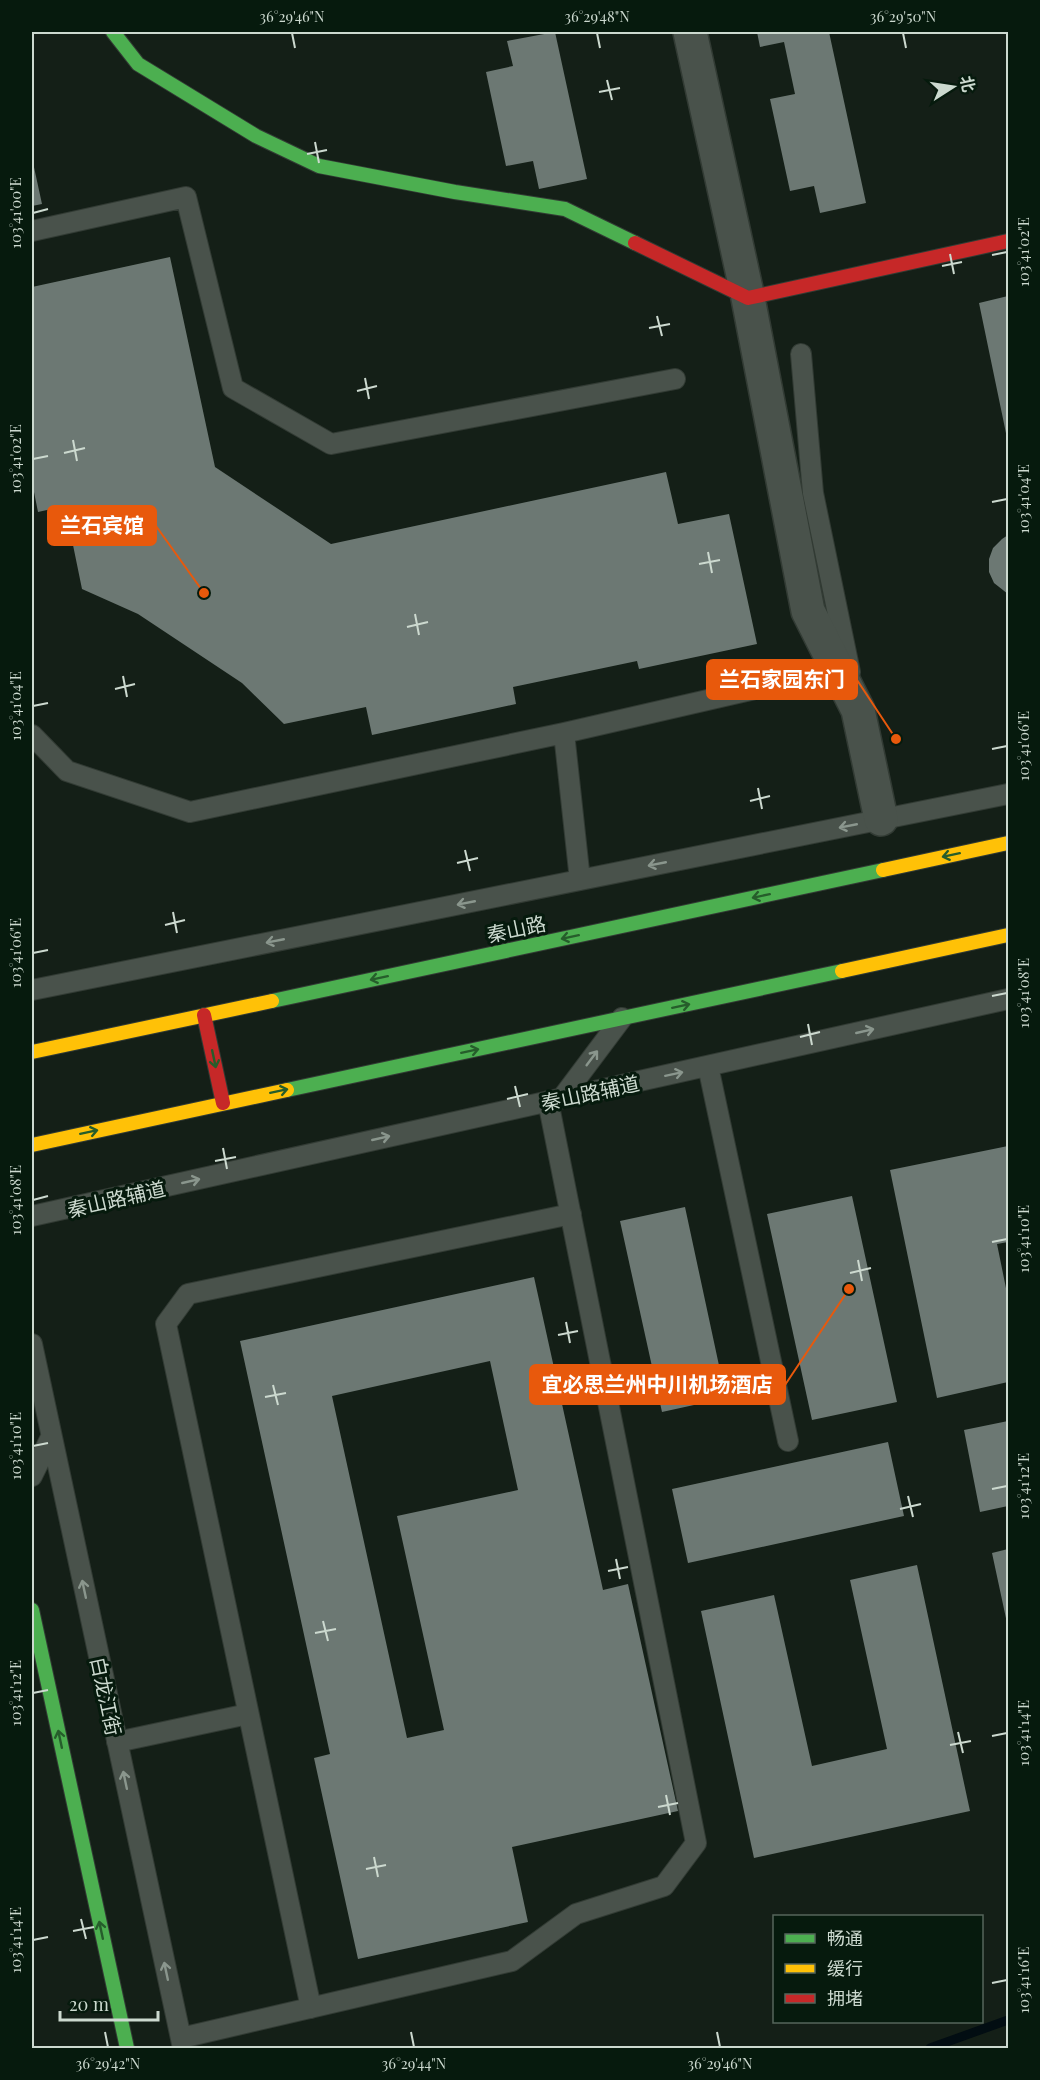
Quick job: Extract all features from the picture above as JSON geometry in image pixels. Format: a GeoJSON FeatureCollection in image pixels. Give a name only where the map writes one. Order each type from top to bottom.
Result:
{"type":"FeatureCollection","features":[{"type":"Feature","properties":{"kind":"street"},"geometry":{"type":"LineString","coordinates":[[113,32],[138,64],[256,136],[319,166],[454,192],[565,209],[748,298],[1008,241]]}},
{"type":"Feature","properties":{"kind":"street"},"geometry":{"type":"LineString","coordinates":[[690,32],[748,298],[808,610],[858,710],[881,819]]}},
{"type":"Feature","properties":{"kind":"street","name":"秦山路"},"geometry":{"type":"LineString","coordinates":[[32,1052],[1008,843]]}},
{"type":"Feature","properties":{"kind":"street"},"geometry":{"type":"LineString","coordinates":[[32,1144],[1008,935]]}},
{"type":"Feature","properties":{"kind":"street"},"geometry":{"type":"LineString","coordinates":[[204,1015],[223,1103]]}},
{"type":"Feature","properties":{"kind":"street"},"geometry":{"type":"LineString","coordinates":[[32,1610],[127,2049]]}},
{"type":"Feature","properties":{"kind":"lane"},"geometry":{"type":"LineString","coordinates":[[32,231],[186,197],[233,388],[331,444],[675,379]]}},
{"type":"Feature","properties":{"kind":"lane"},"geometry":{"type":"LineString","coordinates":[[801,354],[813,493],[858,710]]}},
{"type":"Feature","properties":{"kind":"lane"},"geometry":{"type":"LineString","coordinates":[[32,735],[67,771],[190,812],[564,733],[768,686]]}},
{"type":"Feature","properties":{"kind":"lane"},"geometry":{"type":"LineString","coordinates":[[564,733],[580,880]]}},
{"type":"Feature","properties":{"kind":"lane"},"geometry":{"type":"LineString","coordinates":[[32,990],[1008,794]]}},
{"type":"Feature","properties":{"kind":"lane","name":"秦山路辅道"},"geometry":{"type":"LineString","coordinates":[[32,1216],[1008,999]]}},
{"type":"Feature","properties":{"kind":"lane"},"geometry":{"type":"LineString","coordinates":[[182,2043],[311,2008],[512,1960],[576,1914],[664,1886],[696,1843],[571,1214],[555,1100],[622,1018]]}},
{"type":"Feature","properties":{"kind":"lane"},"geometry":{"type":"LineString","coordinates":[[708,1066],[788,1441]]}},
{"type":"Feature","properties":{"kind":"lane"},"geometry":{"type":"LineString","coordinates":[[311,2008],[166,1324],[188,1294],[571,1214]]}},
{"type":"Feature","properties":{"kind":"lane","name":"白龙江街"},"geometry":{"type":"LineString","coordinates":[[32,1344],[182,2043]]}},
{"type":"Feature","properties":{"kind":"lane"},"geometry":{"type":"LineString","coordinates":[[32,1476],[51,1437]]}},
{"type":"Feature","properties":{"kind":"lane"},"geometry":{"type":"LineString","coordinates":[[117,1742],[248,1714]]}},
{"type":"Feature","properties":{"kind":"building"},"geometry":{"type":"Polygon","coordinates":[[[555,32],[587,179],[539,189],[533,161],[506,166],[486,72],[513,66],[507,41],[555,32]]]}},
{"type":"Feature","properties":{"kind":"building"},"geometry":{"type":"Polygon","coordinates":[[[757,32],[829,32],[866,203],[820,213],[814,186],[790,191],[770,99],[795,94],[784,42],[760,47],[757,32]]]}},
{"type":"Feature","properties":{"kind":"building"},"geometry":{"type":"Polygon","coordinates":[[[32,158],[42,204],[32,206],[32,158]]]}},
{"type":"Feature","properties":{"kind":"building"},"geometry":{"type":"Polygon","coordinates":[[[170,257],[215,467],[331,544],[666,472],[678,524],[729,514],[757,644],[639,669],[637,661],[513,687],[516,704],[372,735],[366,707],[284,724],[242,683],[138,614],[82,589],[65,506],[38,512],[32,482],[32,287],[170,257]]]}},
{"type":"Feature","properties":{"kind":"building"},"geometry":{"type":"Polygon","coordinates":[[[1008,296],[1008,438],[1007,438],[979,303],[1008,296]]]}},
{"type":"Feature","properties":{"kind":"building"},"geometry":{"type":"Polygon","coordinates":[[[1008,535],[1008,594],[994,583],[989,572],[989,559],[993,548],[1008,535]]]}},
{"type":"Feature","properties":{"kind":"building"},"geometry":{"type":"Polygon","coordinates":[[[1008,1146],[1008,1242],[997,1244],[1008,1298],[1008,1382],[937,1398],[890,1170],[1008,1146]]]}},
{"type":"Feature","properties":{"kind":"building"},"geometry":{"type":"Polygon","coordinates":[[[852,1196],[897,1402],[812,1420],[767,1214],[852,1196]]]}},
{"type":"Feature","properties":{"kind":"building"},"geometry":{"type":"Polygon","coordinates":[[[685,1207],[726,1398],[662,1412],[620,1221],[685,1207]]]}},
{"type":"Feature","properties":{"kind":"building"},"geometry":{"type":"Polygon","coordinates":[[[534,1277],[603,1590],[628,1584],[678,1811],[512,1847],[528,1922],[358,1959],[314,1758],[330,1754],[240,1341],[534,1277]],[[490,1361],[332,1396],[407,1738],[444,1730],[397,1516],[518,1490],[490,1361]]]}},
{"type":"Feature","properties":{"kind":"building"},"geometry":{"type":"Polygon","coordinates":[[[1008,1421],[1008,1506],[980,1512],[964,1430],[1008,1421]]]}},
{"type":"Feature","properties":{"kind":"building"},"geometry":{"type":"Polygon","coordinates":[[[888,1442],[904,1516],[688,1563],[672,1489],[888,1442]]]}},
{"type":"Feature","properties":{"kind":"building"},"geometry":{"type":"Polygon","coordinates":[[[1008,1549],[1008,1623],[1007,1623],[992,1553],[1008,1549]]]}},
{"type":"Feature","properties":{"kind":"building"},"geometry":{"type":"Polygon","coordinates":[[[917,1565],[970,1811],[754,1858],[701,1611],[774,1595],[812,1766],[887,1749],[850,1580],[917,1565]]]}},
{"type":"Feature","properties":{"kind":"waterway"},"geometry":{"type":"LineString","coordinates":[[930,2048],[1008,2020]]}},
{"type":"Feature","properties":{"kind":"traffic: fast"},"geometry":{"type":"LineString","coordinates":[[113,32],[138,64],[256,136],[319,166],[455,192],[565,209],[635,243]]}},
{"type":"Feature","properties":{"kind":"traffic: fast"},"geometry":{"type":"LineString","coordinates":[[272,1001],[883,870]]}},
{"type":"Feature","properties":{"kind":"traffic: fast"},"geometry":{"type":"LineString","coordinates":[[287,1090],[842,971]]}},
{"type":"Feature","properties":{"kind":"traffic: fast"},"geometry":{"type":"LineString","coordinates":[[32,1610],[127,2048]]}},
{"type":"Feature","properties":{"kind":"traffic: slow"},"geometry":{"type":"LineString","coordinates":[[883,870],[1008,843]]}},
{"type":"Feature","properties":{"kind":"traffic: slow"},"geometry":{"type":"LineString","coordinates":[[842,971],[1008,935]]}},
{"type":"Feature","properties":{"kind":"traffic: slow"},"geometry":{"type":"LineString","coordinates":[[32,1052],[272,1001]]}},
{"type":"Feature","properties":{"kind":"traffic: slow"},"geometry":{"type":"LineString","coordinates":[[32,1145],[287,1090]]}},
{"type":"Feature","properties":{"kind":"traffic: jam"},"geometry":{"type":"LineString","coordinates":[[635,243],[748,298],[1008,241]]}},
{"type":"Feature","properties":{"kind":"traffic: jam"},"geometry":{"type":"LineString","coordinates":[[204,1015],[223,1103]]}},
{"type":"Feature","properties":{"kind":"place","name":"兰石宾馆"},"geometry":{"type":"Point","coordinates":[204,593]}},
{"type":"Feature","properties":{"kind":"place","name":"兰石家园东门"},"geometry":{"type":"Point","coordinates":[896,739]}},
{"type":"Feature","properties":{"kind":"place","name":"宜必思兰州中川机场酒店"},"geometry":{"type":"Point","coordinates":[849,1289]}}]}
